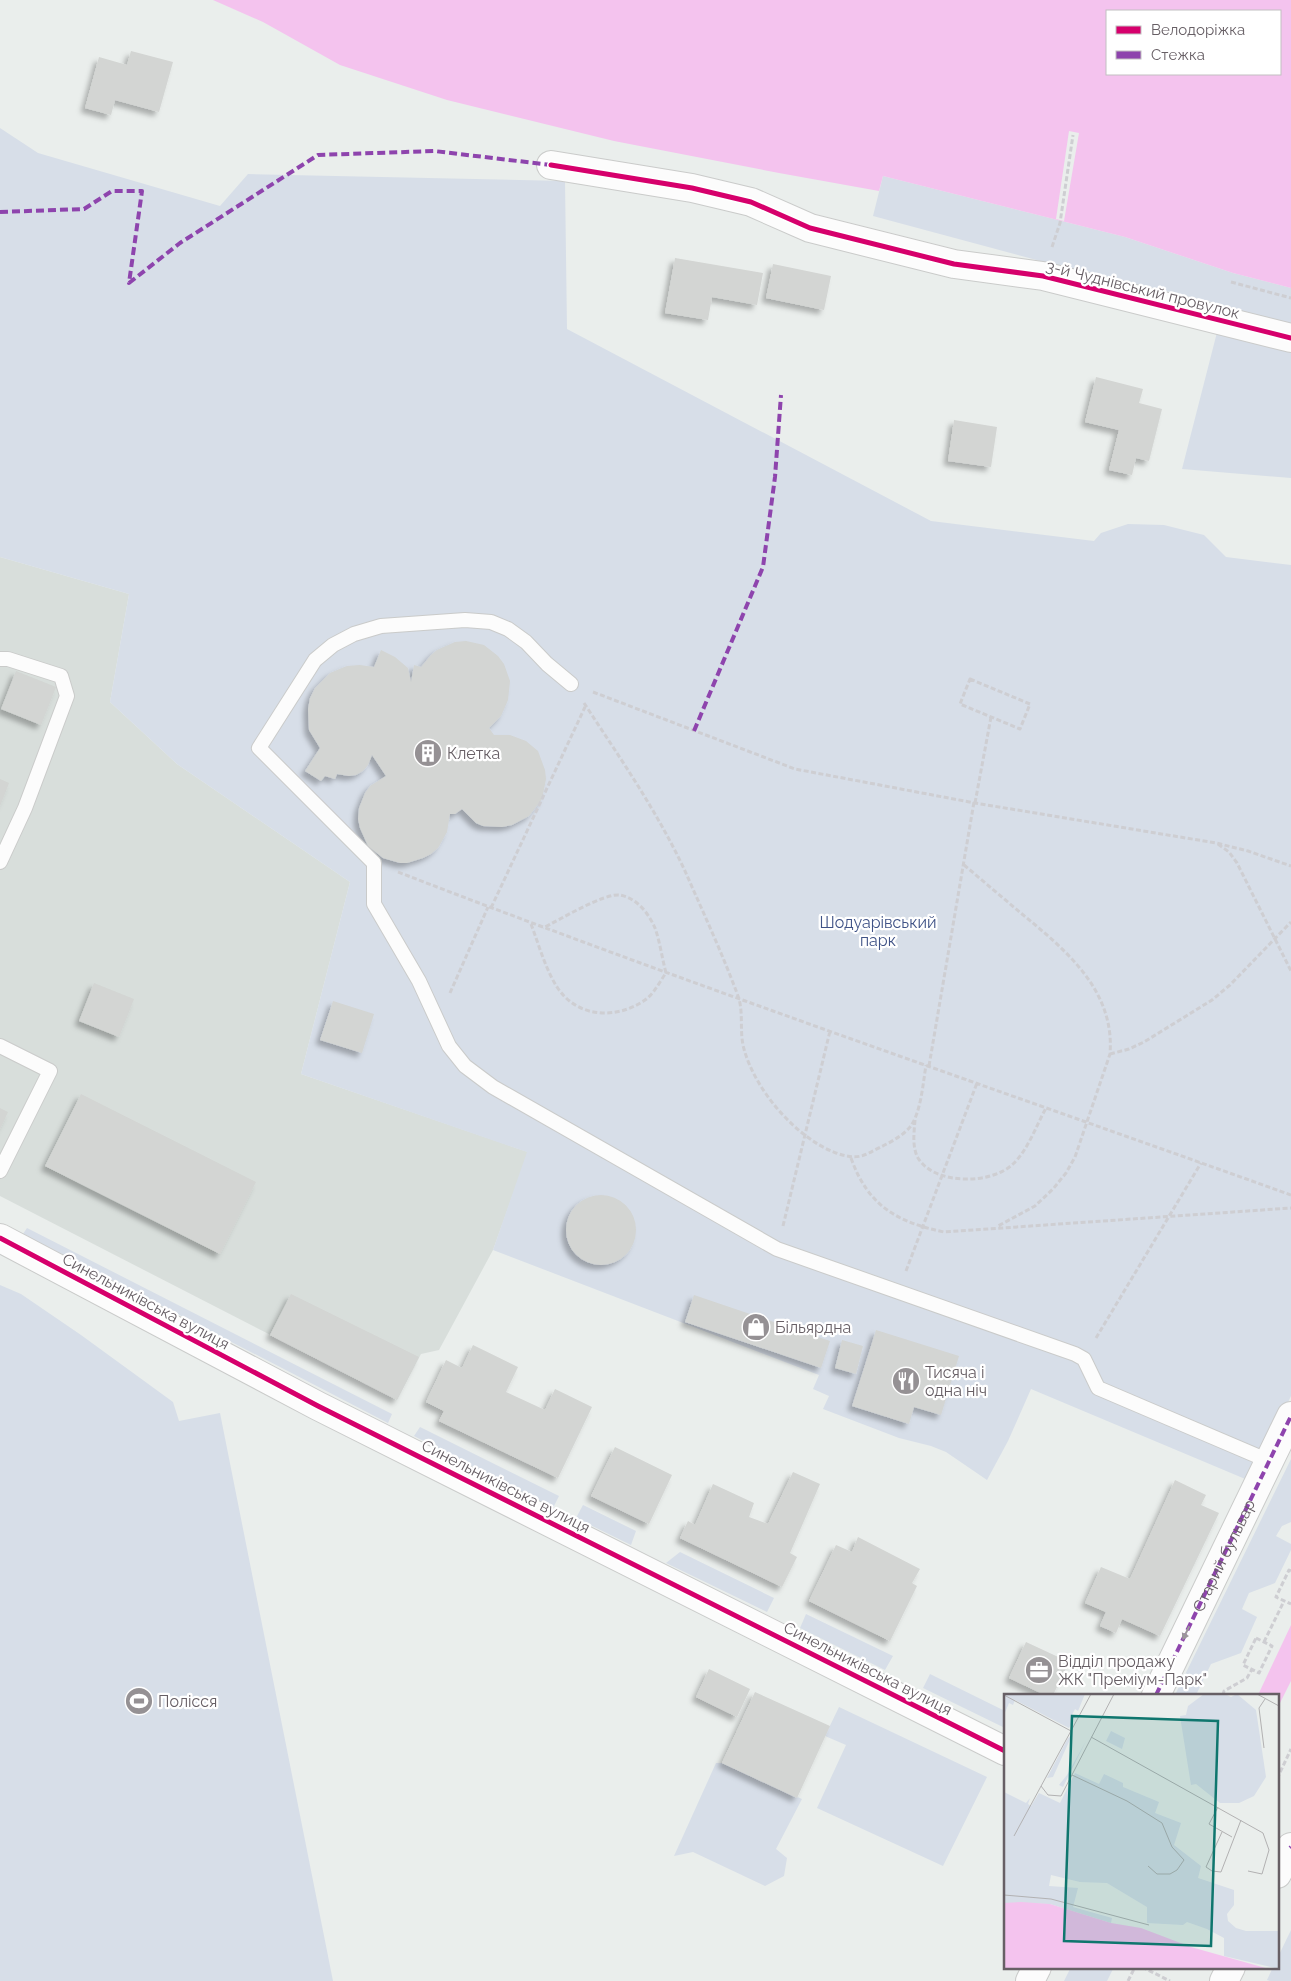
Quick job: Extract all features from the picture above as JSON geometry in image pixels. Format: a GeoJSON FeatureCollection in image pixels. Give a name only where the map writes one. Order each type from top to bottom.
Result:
{"type":"FeatureCollection","features":[{"type":"Feature","properties":{"kind":"street","name":"3-й Чуднівський провулок"},"geometry":{"type":"LineString","coordinates":[[552,165],[692,188],[751,202],[810,228],[954,264],[1043,276],[1291,338]]}},
{"type":"Feature","properties":{"kind":"street","name":"Синельниківська вулиця"},"geometry":{"type":"LineString","coordinates":[[0,1238],[318,1406],[1004,1750]]}},
{"type":"Feature","properties":{"kind":"street","name":"Старий бульвар"},"geometry":{"type":"LineString","coordinates":[[1156,1694],[1291,1416]]}},
{"type":"Feature","properties":{"kind":"street"},"geometry":{"type":"LineString","coordinates":[[1278,1872],[1291,1848]]}},
{"type":"Feature","properties":{"kind":"street"},"geometry":{"type":"LineString","coordinates":[[1030,1981],[1036,1968]]}},
{"type":"Feature","properties":{"kind":"street"},"geometry":{"type":"LineString","coordinates":[[1224,1981],[1230,1968]]}},
{"type":"Feature","properties":{"kind":"lane"},"geometry":{"type":"LineString","coordinates":[[571,684],[547,664],[526,642],[508,629],[491,622],[465,620],[381,626],[354,634],[332,645],[316,660],[259,748],[374,863],[374,904],[419,981],[449,1046],[465,1066],[493,1087],[777,1249],[1075,1354],[1084,1359],[1098,1388],[1269,1460]]}},
{"type":"Feature","properties":{"kind":"lane"},"geometry":{"type":"LineString","coordinates":[[0,659],[8,659],[61,676],[68,696],[25,808],[0,862]]}},
{"type":"Feature","properties":{"kind":"lane"},"geometry":{"type":"LineString","coordinates":[[0,1046],[50,1071],[0,1171]]}},
{"type":"Feature","properties":{"kind":"path"},"geometry":{"type":"LineString","coordinates":[[1043,276],[1060,223],[1073,134]]}},
{"type":"Feature","properties":{"kind":"path"},"geometry":{"type":"LineString","coordinates":[[1230,282],[1291,298]]}},
{"type":"Feature","properties":{"kind":"path"},"geometry":{"type":"LineString","coordinates":[[970,679],[1030,704],[1020,729],[991,717],[960,704],[970,679]]}},
{"type":"Feature","properties":{"kind":"path"},"geometry":{"type":"LineString","coordinates":[[571,684],[643,793],[669,837],[739,999],[743,1048],[765,1092],[776,1106],[805,1136],[823,1148],[851,1158],[866,1155],[899,1137],[909,1128],[915,1118]]}},
{"type":"Feature","properties":{"kind":"path"},"geometry":{"type":"LineString","coordinates":[[571,684],[795,769],[975,803],[1216,843],[1248,851],[1291,866]]}},
{"type":"Feature","properties":{"kind":"path"},"geometry":{"type":"LineString","coordinates":[[437,1021],[586,706]]}},
{"type":"Feature","properties":{"kind":"path"},"geometry":{"type":"LineString","coordinates":[[991,717],[928,1066],[915,1118],[914,1145],[917,1156],[923,1165],[956,1179],[969,1180],[1000,1173],[1013,1164],[1024,1150],[1046,1108]]}},
{"type":"Feature","properties":{"kind":"path"},"geometry":{"type":"LineString","coordinates":[[1216,843],[1229,852],[1237,863],[1291,971]]}},
{"type":"Feature","properties":{"kind":"path"},"geometry":{"type":"LineString","coordinates":[[374,863],[531,924],[666,973],[1291,1195]]}},
{"type":"Feature","properties":{"kind":"path"},"geometry":{"type":"LineString","coordinates":[[964,865],[1062,948],[1087,974],[1096,989],[1107,1018],[1111,1045],[1110,1054],[1075,1157],[1066,1173],[1054,1189],[1035,1206],[995,1228]]}},
{"type":"Feature","properties":{"kind":"path"},"geometry":{"type":"LineString","coordinates":[[542,928],[603,898],[620,895],[634,900],[647,913],[655,928],[666,973]]}},
{"type":"Feature","properties":{"kind":"path"},"geometry":{"type":"LineString","coordinates":[[1110,1054],[1144,1042],[1186,1018],[1212,1000],[1230,985],[1291,922]]}},
{"type":"Feature","properties":{"kind":"path"},"geometry":{"type":"LineString","coordinates":[[531,924],[549,974],[558,989],[578,1008],[594,1013],[610,1013],[631,1007],[646,999],[666,973]]}},
{"type":"Feature","properties":{"kind":"path"},"geometry":{"type":"LineString","coordinates":[[777,1249],[830,1031]]}},
{"type":"Feature","properties":{"kind":"path"},"geometry":{"type":"LineString","coordinates":[[898,1292],[976,1083]]}},
{"type":"Feature","properties":{"kind":"path"},"geometry":{"type":"LineString","coordinates":[[851,1158],[864,1186],[876,1202],[893,1216],[922,1227],[944,1232],[1291,1208]]}},
{"type":"Feature","properties":{"kind":"path"},"geometry":{"type":"LineString","coordinates":[[1084,1359],[1201,1163]]}},
{"type":"Feature","properties":{"kind":"path"},"geometry":{"type":"LineString","coordinates":[[1291,1571],[1289,1570],[1276,1597],[1291,1604]]}},
{"type":"Feature","properties":{"kind":"path"},"geometry":{"type":"LineString","coordinates":[[1264,1642],[1284,1601]]}},
{"type":"Feature","properties":{"kind":"path"},"geometry":{"type":"LineString","coordinates":[[1256,1638],[1264,1642],[1272,1646],[1259,1673],[1243,1665],[1256,1638]]}},
{"type":"Feature","properties":{"kind":"path"},"geometry":{"type":"LineString","coordinates":[[1223,1694],[1224,1691],[1247,1678],[1252,1669]]}},
{"type":"Feature","properties":{"kind":"path"},"geometry":{"type":"LineString","coordinates":[[1278,1777],[1291,1750]]}},
{"type":"Feature","properties":{"kind":"path"},"geometry":{"type":"LineString","coordinates":[[1128,1981],[1134,1968]]}},
{"type":"Feature","properties":{"kind":"path"},"geometry":{"type":"LineString","coordinates":[[1144,1968],[1170,1981]]}},
{"type":"Feature","properties":{"kind":"shaded area"},"geometry":{"type":"Polygon","coordinates":[[[213,0],[1291,0],[1291,288],[1233,273],[1125,237],[883,176],[879,191],[614,141],[447,100],[340,65],[263,22],[213,0]]]}},
{"type":"Feature","properties":{"kind":"shaded area"},"geometry":{"type":"Polygon","coordinates":[[[0,557],[129,594],[110,702],[177,764],[350,882],[301,1074],[528,1152],[493,1250],[439,1350],[421,1354],[397,1400],[0,1196],[0,557]]]}},
{"type":"Feature","properties":{"kind":"shaded area"},"geometry":{"type":"Polygon","coordinates":[[[1291,1625],[1291,1681],[1278,1707],[1278,1694],[1258,1694],[1291,1625]]]}},
{"type":"Feature","properties":{"kind":"green space","name":"Шодуарівський парк"},"geometry":{"type":"Polygon","coordinates":[[[0,128],[38,153],[220,206],[248,174],[565,181],[567,329],[931,521],[1094,541],[1101,533],[1128,524],[1164,525],[1204,535],[1226,557],[1291,565],[1291,1396],[1250,1481],[1031,1389],[1008,1441],[987,1480],[946,1452],[899,1438],[823,1409],[829,1396],[813,1389],[819,1375],[493,1250],[527,1152],[301,1074],[350,882],[177,764],[110,702],[129,594],[0,557],[0,128]]]}},
{"type":"Feature","properties":{"kind":"green space"},"geometry":{"type":"Polygon","coordinates":[[[883,176],[1125,237],[1233,273],[1291,288],[1291,478],[1182,469],[1224,305],[1044,262],[873,216],[883,176]]]}},
{"type":"Feature","properties":{"kind":"green space"},"geometry":{"type":"Polygon","coordinates":[[[27,1228],[392,1414],[388,1423],[23,1234],[27,1228]]]}},
{"type":"Feature","properties":{"kind":"green space","name":"Полісся"},"geometry":{"type":"Polygon","coordinates":[[[0,1285],[21,1294],[173,1402],[179,1421],[220,1413],[333,1981],[0,1981],[0,1285]]]}},
{"type":"Feature","properties":{"kind":"green space"},"geometry":{"type":"Polygon","coordinates":[[[420,1427],[559,1496],[553,1508],[414,1436],[420,1427]]]}},
{"type":"Feature","properties":{"kind":"green space"},"geometry":{"type":"Polygon","coordinates":[[[1291,1459],[1291,1522],[1282,1526],[1276,1536],[1291,1544],[1291,1550],[1275,1583],[1249,1593],[1242,1609],[1257,1617],[1241,1653],[1211,1664],[1196,1694],[1175,1694],[1291,1459]]]}},
{"type":"Feature","properties":{"kind":"green space"},"geometry":{"type":"Polygon","coordinates":[[[583,1505],[636,1531],[631,1545],[576,1518],[583,1505]]]}},
{"type":"Feature","properties":{"kind":"green space"},"geometry":{"type":"Polygon","coordinates":[[[680,1552],[774,1598],[767,1612],[666,1563],[680,1552]]]}},
{"type":"Feature","properties":{"kind":"green space"},"geometry":{"type":"Polygon","coordinates":[[[806,1614],[893,1656],[885,1670],[800,1628],[806,1614]]]}},
{"type":"Feature","properties":{"kind":"green space"},"geometry":{"type":"Polygon","coordinates":[[[930,1674],[1004,1711],[1004,1728],[923,1688],[930,1674]]]}},
{"type":"Feature","properties":{"kind":"green space"},"geometry":{"type":"Polygon","coordinates":[[[839,1707],[987,1777],[943,1866],[817,1808],[846,1745],[825,1736],[839,1707]]]}},
{"type":"Feature","properties":{"kind":"green space"},"geometry":{"type":"Polygon","coordinates":[[[716,1763],[722,1763],[802,1799],[776,1849],[787,1858],[784,1876],[765,1886],[693,1852],[674,1856],[716,1763]]]}},
{"type":"Feature","properties":{"kind":"green space"},"geometry":{"type":"Polygon","coordinates":[[[1291,1930],[1291,1981],[1267,1980],[1273,1968],[1278,1968],[1278,1957],[1291,1930]]]}},
{"type":"Feature","properties":{"kind":"green space"},"geometry":{"type":"Polygon","coordinates":[[[1070,1968],[1114,1968],[1107,1981],[1064,1981],[1070,1968]]]}},
{"type":"Feature","properties":{"kind":"pier"},"geometry":{"type":"Polygon","coordinates":[[[1069,131],[1079,133],[1064,221],[1056,219],[1069,131]]]}},
{"type":"Feature","properties":{"kind":"building"},"geometry":{"type":"Polygon","coordinates":[[[131,51],[173,62],[159,112],[115,100],[111,115],[85,108],[99,57],[127,65],[131,51]]]}},
{"type":"Feature","properties":{"kind":"building"},"geometry":{"type":"Polygon","coordinates":[[[675,258],[763,273],[757,305],[712,297],[708,320],[665,313],[675,258]]]}},
{"type":"Feature","properties":{"kind":"building"},"geometry":{"type":"Polygon","coordinates":[[[773,264],[831,276],[824,310],[766,298],[773,264]]]}},
{"type":"Feature","properties":{"kind":"building"},"geometry":{"type":"Polygon","coordinates":[[[1096,377],[1143,389],[1139,403],[1162,409],[1149,461],[1136,458],[1132,475],[1109,470],[1119,430],[1085,422],[1096,377]]]}},
{"type":"Feature","properties":{"kind":"building"},"geometry":{"type":"Polygon","coordinates":[[[954,420],[997,427],[991,467],[948,461],[954,420]]]}},
{"type":"Feature","properties":{"kind":"building","name":"Клетка"},"geometry":{"type":"Polygon","coordinates":[[[466,641],[484,645],[498,656],[504,664],[510,681],[508,700],[501,716],[489,728],[494,735],[510,735],[526,741],[538,751],[545,770],[546,779],[542,799],[529,816],[512,825],[502,827],[483,826],[476,823],[462,809],[455,814],[450,814],[447,832],[438,848],[431,854],[407,863],[383,858],[368,846],[358,819],[359,808],[365,793],[370,786],[386,776],[372,755],[368,765],[356,775],[337,774],[335,779],[325,776],[321,781],[305,771],[320,748],[309,730],[308,709],[310,698],[315,688],[330,673],[347,666],[374,667],[381,650],[395,657],[408,668],[411,682],[414,665],[421,667],[437,650],[455,642],[466,641]]]}},
{"type":"Feature","properties":{"kind":"building"},"geometry":{"type":"Polygon","coordinates":[[[16,671],[56,687],[41,725],[1,709],[16,671]]]}},
{"type":"Feature","properties":{"kind":"building"},"geometry":{"type":"Polygon","coordinates":[[[0,779],[9,783],[0,806],[0,779]]]}},
{"type":"Feature","properties":{"kind":"building"},"geometry":{"type":"Polygon","coordinates":[[[94,983],[134,999],[119,1037],[79,1021],[94,983]]]}},
{"type":"Feature","properties":{"kind":"building"},"geometry":{"type":"Polygon","coordinates":[[[333,1001],[374,1014],[362,1053],[320,1040],[333,1001]]]}},
{"type":"Feature","properties":{"kind":"building"},"geometry":{"type":"Polygon","coordinates":[[[81,1094],[256,1182],[220,1254],[45,1166],[81,1094]]]}},
{"type":"Feature","properties":{"kind":"building"},"geometry":{"type":"Polygon","coordinates":[[[0,1108],[8,1112],[0,1129],[0,1108]]]}},
{"type":"Feature","properties":{"kind":"building"},"geometry":{"type":"Polygon","coordinates":[[[601,1195],[614,1198],[626,1205],[633,1217],[636,1230],[633,1243],[626,1255],[614,1262],[601,1265],[588,1262],[576,1255],[569,1243],[566,1230],[569,1217],[576,1205],[588,1198],[601,1195]]]}},
{"type":"Feature","properties":{"kind":"building"},"geometry":{"type":"Polygon","coordinates":[[[291,1294],[419,1357],[397,1400],[270,1335],[291,1294]]]}},
{"type":"Feature","properties":{"kind":"building"},"geometry":{"type":"Polygon","coordinates":[[[694,1295],[830,1341],[821,1368],[685,1322],[694,1295]]]}},
{"type":"Feature","properties":{"kind":"building","name":"Тисяча і одна ніч"},"geometry":{"type":"Polygon","coordinates":[[[876,1330],[959,1356],[941,1415],[914,1407],[909,1424],[852,1406],[876,1330]]]}},
{"type":"Feature","properties":{"kind":"building"},"geometry":{"type":"Polygon","coordinates":[[[842,1340],[863,1346],[856,1374],[835,1368],[842,1340]]]}},
{"type":"Feature","properties":{"kind":"building"},"geometry":{"type":"Polygon","coordinates":[[[473,1345],[518,1367],[506,1392],[545,1410],[555,1389],[592,1407],[558,1478],[439,1421],[444,1411],[426,1402],[446,1360],[462,1368],[473,1345]]]}},
{"type":"Feature","properties":{"kind":"building"},"geometry":{"type":"Polygon","coordinates":[[[615,1447],[672,1475],[649,1524],[591,1496],[615,1447]]]}},
{"type":"Feature","properties":{"kind":"building"},"geometry":{"type":"Polygon","coordinates":[[[793,1472],[820,1484],[790,1553],[797,1557],[782,1587],[680,1538],[688,1521],[695,1525],[713,1484],[754,1503],[749,1517],[768,1524],[793,1472]]]}},
{"type":"Feature","properties":{"kind":"building"},"geometry":{"type":"Polygon","coordinates":[[[1175,1480],[1206,1495],[1201,1505],[1219,1513],[1160,1636],[1122,1619],[1116,1633],[1100,1626],[1106,1612],[1085,1603],[1101,1567],[1130,1579],[1175,1480]]]}},
{"type":"Feature","properties":{"kind":"building"},"geometry":{"type":"Polygon","coordinates":[[[858,1537],[920,1569],[912,1583],[917,1586],[890,1641],[809,1601],[836,1545],[852,1552],[858,1537]]]}},
{"type":"Feature","properties":{"kind":"building","name":"Відділ продажу ЖК \"Преміум-Парк\""},"geometry":{"type":"Polygon","coordinates":[[[1026,1642],[1069,1662],[1053,1694],[1043,1694],[1009,1678],[1026,1642]]]}},
{"type":"Feature","properties":{"kind":"building"},"geometry":{"type":"Polygon","coordinates":[[[709,1669],[750,1689],[737,1717],[696,1697],[709,1669]]]}},
{"type":"Feature","properties":{"kind":"building"},"geometry":{"type":"Polygon","coordinates":[[[755,1692],[830,1726],[797,1798],[722,1763],[755,1692]]]}},
{"type":"Feature","properties":{"kind":"marked path"},"geometry":{"type":"LineString","coordinates":[[0,212],[84,209],[112,191],[142,191],[129,283],[180,243],[318,155],[434,151],[551,165]]}},
{"type":"Feature","properties":{"kind":"marked path"},"geometry":{"type":"LineString","coordinates":[[694,731],[763,567],[775,477],[781,395]]}},
{"type":"Feature","properties":{"kind":"marked path"},"geometry":{"type":"LineString","coordinates":[[1156,1694],[1291,1416]]}},
{"type":"Feature","properties":{"kind":"cycle path"},"geometry":{"type":"LineString","coordinates":[[551,165],[692,188],[751,202],[810,228],[954,264],[1043,276],[1291,338]]}},
{"type":"Feature","properties":{"kind":"cycle path"},"geometry":{"type":"LineString","coordinates":[[0,1238],[318,1406],[1004,1750]]}},
{"type":"Feature","properties":{"kind":"place","name":"Клетка"},"geometry":{"type":"Point","coordinates":[428,753]}},
{"type":"Feature","properties":{"kind":"place","name":"Більярдна"},"geometry":{"type":"Point","coordinates":[756,1327]}},
{"type":"Feature","properties":{"kind":"place","name":"Тисяча і одна ніч"},"geometry":{"type":"Point","coordinates":[906,1381]}},
{"type":"Feature","properties":{"kind":"place","name":"Відділ продажу ЖК \"Преміум-Парк\""},"geometry":{"type":"Point","coordinates":[1039,1670]}},
{"type":"Feature","properties":{"kind":"place","name":"Полісся"},"geometry":{"type":"Point","coordinates":[139,1701]}}]}
